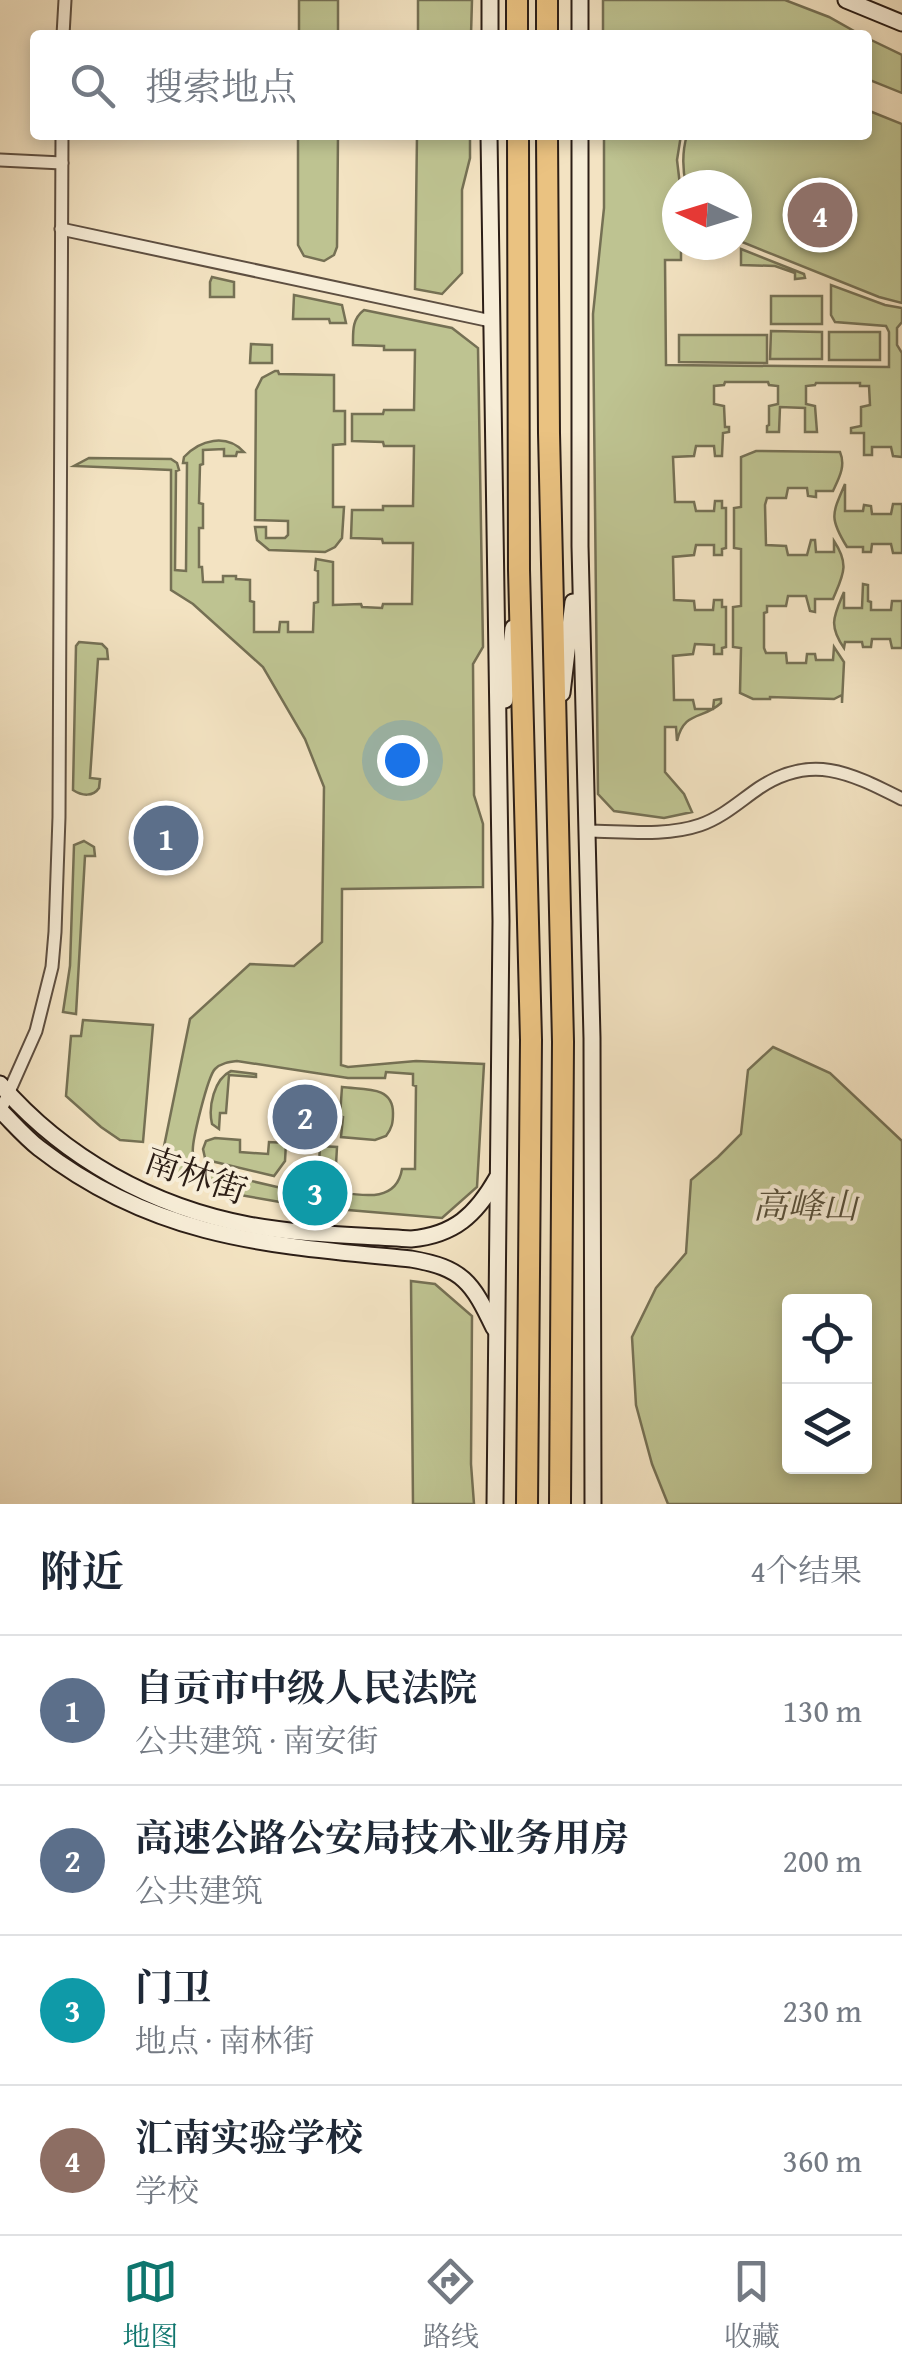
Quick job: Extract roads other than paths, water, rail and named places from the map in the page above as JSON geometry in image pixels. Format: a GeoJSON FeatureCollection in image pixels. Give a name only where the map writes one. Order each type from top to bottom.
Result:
{"type":"FeatureCollection","features":[{"type":"Feature","properties":{"kind":"highway"},"geometry":{"type":"LineString","coordinates":[[517,0],[517,30]]}},
{"type":"Feature","properties":{"kind":"highway"},"geometry":{"type":"LineString","coordinates":[[547,0],[547,30]]}},
{"type":"Feature","properties":{"kind":"highway"},"geometry":{"type":"LineString","coordinates":[[518,140],[520,570],[531,1040],[526,1504]]}},
{"type":"Feature","properties":{"kind":"highway"},"geometry":{"type":"LineString","coordinates":[[548,140],[549,433],[563,1042],[560,1504]]}},
{"type":"Feature","properties":{"kind":"street"},"geometry":{"type":"LineString","coordinates":[[63,30],[65,0]]}},
{"type":"Feature","properties":{"kind":"street"},"geometry":{"type":"LineString","coordinates":[[490,0],[490,30]]}},
{"type":"Feature","properties":{"kind":"street"},"geometry":{"type":"LineString","coordinates":[[580,0],[580,30]]}},
{"type":"Feature","properties":{"kind":"street"},"geometry":{"type":"LineString","coordinates":[[846,0],[902,23]]}},
{"type":"Feature","properties":{"kind":"street"},"geometry":{"type":"LineString","coordinates":[[62,140],[55,932],[52,967],[36,1031],[4,1089],[0,1111],[37,1147],[98,1188],[182,1225],[293,1248],[435,1263],[463,1277],[478,1294],[496,1331]]}},
{"type":"Feature","properties":{"kind":"street"},"geometry":{"type":"LineString","coordinates":[[489,140],[502,1000],[495,1504]]}},
{"type":"Feature","properties":{"kind":"street"},"geometry":{"type":"LineString","coordinates":[[580,140],[580,546],[592,1057],[593,1504]]}},
{"type":"Feature","properties":{"kind":"street"},"geometry":{"type":"LineString","coordinates":[[0,160],[62,164]]}},
{"type":"Feature","properties":{"kind":"street"},"geometry":{"type":"LineString","coordinates":[[61,229],[491,322]]}},
{"type":"Feature","properties":{"kind":"street"},"geometry":{"type":"LineString","coordinates":[[555,752],[580,546]]}},
{"type":"Feature","properties":{"kind":"street"},"geometry":{"type":"LineString","coordinates":[[498,761],[520,570]]}},
{"type":"Feature","properties":{"kind":"street"},"geometry":{"type":"LineString","coordinates":[[586,831],[686,829],[722,815],[777,778],[808,769],[842,772],[902,799]]}},
{"type":"Feature","properties":{"kind":"street","name":"南林街"},"geometry":{"type":"LineString","coordinates":[[4,1089],[50,1136],[106,1172],[164,1201],[208,1217],[254,1226],[410,1239],[432,1237],[470,1215],[484,1202],[499,1175]]}},
{"type":"Feature","properties":{"kind":"place","name":"汇南实验学校"},"geometry":{"type":"Point","coordinates":[820,215]}},
{"type":"Feature","properties":{"kind":"place","name":"自贡市中级人民法院"},"geometry":{"type":"Point","coordinates":[166,838]}},
{"type":"Feature","properties":{"kind":"place","name":"高速公路公安局技术业务用房"},"geometry":{"type":"Point","coordinates":[305,1117]}},
{"type":"Feature","properties":{"kind":"place","name":"门卫"},"geometry":{"type":"Point","coordinates":[315,1193]}},
{"type":"Feature","properties":{"kind":"park label","name":"高峰山"},"geometry":{"type":"Point","coordinates":[805,1205]}}]}
